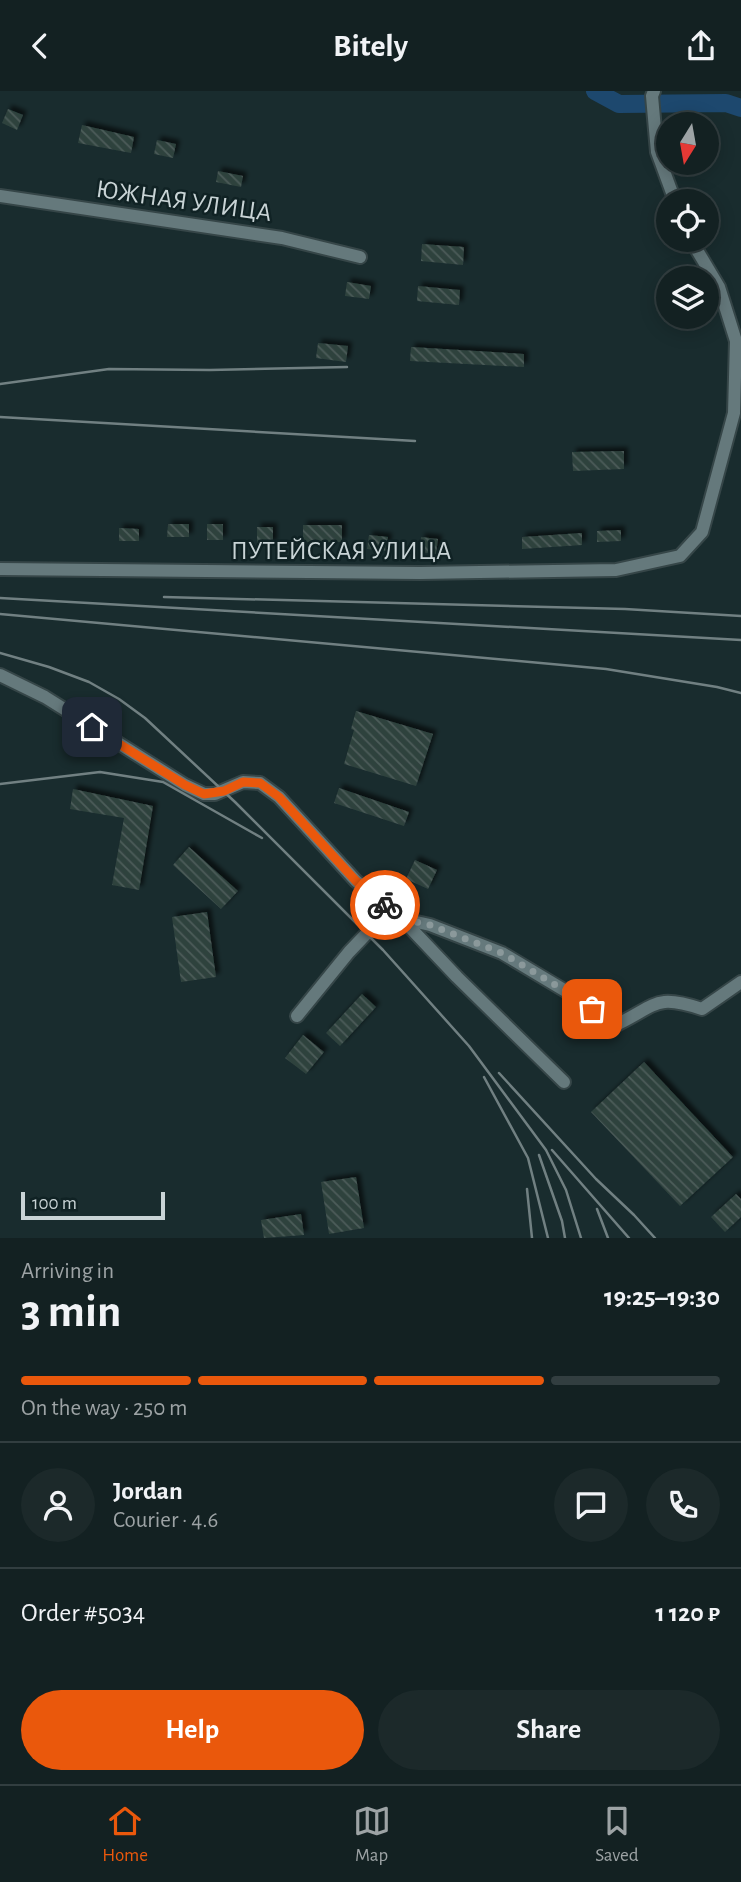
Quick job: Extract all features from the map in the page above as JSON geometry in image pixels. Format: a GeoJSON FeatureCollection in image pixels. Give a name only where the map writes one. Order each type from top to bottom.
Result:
{"type":"FeatureCollection","features":[{"type":"Feature","properties":{"kind":"street"},"geometry":{"type":"LineString","coordinates":[[653,99],[657,152],[671,189]]}},
{"type":"Feature","properties":{"kind":"street","name":"ЮЖНАЯ УЛИЦА"},"geometry":{"type":"LineString","coordinates":[[0,196],[282,238],[360,257]]}},
{"type":"Feature","properties":{"kind":"street","name":"ПУТЕЙСКАЯ УЛИЦА"},"geometry":{"type":"LineString","coordinates":[[0,569],[407,573],[616,570],[680,556],[702,532],[734,413],[736,341],[719,287],[698,252]]}},
{"type":"Feature","properties":{"kind":"street"},"geometry":{"type":"LineString","coordinates":[[0,675],[45,697],[185,785],[204,794],[224,791],[243,782],[260,783],[279,797],[356,881],[403,919],[457,977],[564,1082]]}},
{"type":"Feature","properties":{"kind":"street"},"geometry":{"type":"LineString","coordinates":[[298,1016],[349,952],[390,909]]}},
{"type":"Feature","properties":{"kind":"street"},"geometry":{"type":"LineString","coordinates":[[403,919],[430,925],[502,953],[579,999],[604,1020],[618,1024],[661,1000],[678,1001],[702,1009],[741,982]]}},
{"type":"Feature","properties":{"kind":"building"},"geometry":{"type":"Polygon","coordinates":[[[8,109],[23,115],[17,130],[2,123],[8,109]]]}},
{"type":"Feature","properties":{"kind":"building"},"geometry":{"type":"Polygon","coordinates":[[[82,125],[134,137],[131,153],[78,143],[82,125]]]}},
{"type":"Feature","properties":{"kind":"building"},"geometry":{"type":"Polygon","coordinates":[[[157,140],[176,144],[173,158],[154,154],[157,140]]]}},
{"type":"Feature","properties":{"kind":"building"},"geometry":{"type":"Polygon","coordinates":[[[218,171],[243,176],[241,187],[216,182],[218,171]]]}},
{"type":"Feature","properties":{"kind":"building"},"geometry":{"type":"Polygon","coordinates":[[[422,244],[464,247],[463,265],[421,261],[422,244]]]}},
{"type":"Feature","properties":{"kind":"building"},"geometry":{"type":"Polygon","coordinates":[[[347,282],[371,286],[369,299],[345,296],[347,282]]]}},
{"type":"Feature","properties":{"kind":"building"},"geometry":{"type":"Polygon","coordinates":[[[418,286],[460,290],[459,305],[417,301],[418,286]]]}},
{"type":"Feature","properties":{"kind":"building"},"geometry":{"type":"Polygon","coordinates":[[[318,343],[348,346],[346,362],[316,358],[318,343]]]}},
{"type":"Feature","properties":{"kind":"building"},"geometry":{"type":"Polygon","coordinates":[[[411,347],[524,354],[524,367],[410,361],[411,347]]]}},
{"type":"Feature","properties":{"kind":"building"},"geometry":{"type":"Polygon","coordinates":[[[624,451],[624,469],[573,471],[572,452],[624,451]]]}},
{"type":"Feature","properties":{"kind":"building"},"geometry":{"type":"Polygon","coordinates":[[[168,524],[189,524],[189,537],[167,537],[168,524]]]}},
{"type":"Feature","properties":{"kind":"building"},"geometry":{"type":"Polygon","coordinates":[[[207,524],[223,524],[223,540],[207,540],[207,524]]]}},
{"type":"Feature","properties":{"kind":"building"},"geometry":{"type":"Polygon","coordinates":[[[303,525],[342,525],[342,542],[303,542],[303,525]]]}},
{"type":"Feature","properties":{"kind":"building"},"geometry":{"type":"Polygon","coordinates":[[[257,527],[273,527],[273,544],[257,544],[257,527]]]}},
{"type":"Feature","properties":{"kind":"building"},"geometry":{"type":"Polygon","coordinates":[[[119,528],[139,529],[139,541],[119,541],[119,528]]]}},
{"type":"Feature","properties":{"kind":"building"},"geometry":{"type":"Polygon","coordinates":[[[621,530],[621,541],[597,542],[597,531],[621,530]]]}},
{"type":"Feature","properties":{"kind":"building"},"geometry":{"type":"Polygon","coordinates":[[[582,533],[582,545],[522,549],[522,537],[582,533]]]}},
{"type":"Feature","properties":{"kind":"building"},"geometry":{"type":"Polygon","coordinates":[[[369,535],[388,537],[386,551],[367,549],[369,535]]]}},
{"type":"Feature","properties":{"kind":"building"},"geometry":{"type":"Polygon","coordinates":[[[421,537],[438,539],[436,554],[419,552],[421,537]]]}},
{"type":"Feature","properties":{"kind":"building"},"geometry":{"type":"Polygon","coordinates":[[[356,711],[433,734],[416,786],[344,764],[354,730],[351,729],[356,711]]]}},
{"type":"Feature","properties":{"kind":"building"},"geometry":{"type":"Polygon","coordinates":[[[339,788],[409,812],[404,826],[334,803],[339,788]]]}},
{"type":"Feature","properties":{"kind":"building"},"geometry":{"type":"Polygon","coordinates":[[[73,789],[153,806],[139,890],[112,885],[124,818],[70,809],[73,789]]]}},
{"type":"Feature","properties":{"kind":"building"},"geometry":{"type":"Polygon","coordinates":[[[189,847],[238,891],[221,909],[173,865],[189,847]]]}},
{"type":"Feature","properties":{"kind":"building"},"geometry":{"type":"Polygon","coordinates":[[[415,860],[437,870],[428,889],[406,879],[415,860]]]}},
{"type":"Feature","properties":{"kind":"building"},"geometry":{"type":"Polygon","coordinates":[[[207,912],[216,977],[181,982],[172,917],[207,912]]]}},
{"type":"Feature","properties":{"kind":"building"},"geometry":{"type":"Polygon","coordinates":[[[362,994],[376,1007],[340,1046],[326,1033],[362,994]]]}},
{"type":"Feature","properties":{"kind":"building"},"geometry":{"type":"Polygon","coordinates":[[[303,1035],[324,1052],[306,1074],[285,1058],[303,1035]]]}},
{"type":"Feature","properties":{"kind":"building"},"geometry":{"type":"Polygon","coordinates":[[[644,1062],[733,1157],[680,1206],[591,1112],[644,1062]]]}},
{"type":"Feature","properties":{"kind":"building"},"geometry":{"type":"Polygon","coordinates":[[[356,1177],[364,1228],[329,1234],[321,1182],[356,1177]]]}},
{"type":"Feature","properties":{"kind":"building"},"geometry":{"type":"Polygon","coordinates":[[[736,1194],[741,1199],[741,1217],[725,1232],[711,1217],[736,1194]]]}},
{"type":"Feature","properties":{"kind":"building"},"geometry":{"type":"Polygon","coordinates":[[[301,1214],[304,1235],[264,1238],[261,1220],[301,1214]]]}},
{"type":"Feature","properties":{"kind":"waterway"},"geometry":{"type":"LineString","coordinates":[[595,91],[619,104],[726,103],[741,108]]}},
{"type":"Feature","properties":{"kind":"railway"},"geometry":{"type":"LineString","coordinates":[[0,384],[109,369],[347,367]]}},
{"type":"Feature","properties":{"kind":"railway"},"geometry":{"type":"LineString","coordinates":[[0,417],[415,441]]}},
{"type":"Feature","properties":{"kind":"railway"},"geometry":{"type":"LineString","coordinates":[[164,597],[625,609],[741,616]]}},
{"type":"Feature","properties":{"kind":"railway"},"geometry":{"type":"LineString","coordinates":[[0,598],[741,640]]}},
{"type":"Feature","properties":{"kind":"railway"},"geometry":{"type":"LineString","coordinates":[[0,614],[606,669],[741,693]]}},
{"type":"Feature","properties":{"kind":"railway"},"geometry":{"type":"LineString","coordinates":[[0,653],[89,682],[145,718],[235,802],[383,950],[469,1046],[546,1150],[566,1190],[581,1238]]}},
{"type":"Feature","properties":{"kind":"railway"},"geometry":{"type":"LineString","coordinates":[[0,784],[100,772],[163,782],[262,838]]}},
{"type":"Feature","properties":{"kind":"railway"},"geometry":{"type":"LineString","coordinates":[[499,1073],[596,1179],[655,1238]]}},
{"type":"Feature","properties":{"kind":"railway"},"geometry":{"type":"LineString","coordinates":[[484,1077],[528,1158],[548,1238]]}},
{"type":"Feature","properties":{"kind":"railway"},"geometry":{"type":"LineString","coordinates":[[552,1150],[629,1238]]}},
{"type":"Feature","properties":{"kind":"railway"},"geometry":{"type":"LineString","coordinates":[[539,1155],[562,1221],[565,1238]]}},
{"type":"Feature","properties":{"kind":"railway"},"geometry":{"type":"LineString","coordinates":[[527,1189],[532,1238]]}},
{"type":"Feature","properties":{"kind":"railway"},"geometry":{"type":"LineString","coordinates":[[597,1209],[608,1238]]}},
{"type":"Feature","properties":{"kind":"way so far"},"geometry":{"type":"LineString","coordinates":[[385,905],[403,919],[430,925],[502,953],[592,1009]]}},
{"type":"Feature","properties":{"kind":"route"},"geometry":{"type":"LineString","coordinates":[[92,727],[204,794],[215,794],[243,782],[260,783],[279,797],[356,881],[385,905]]}}]}
